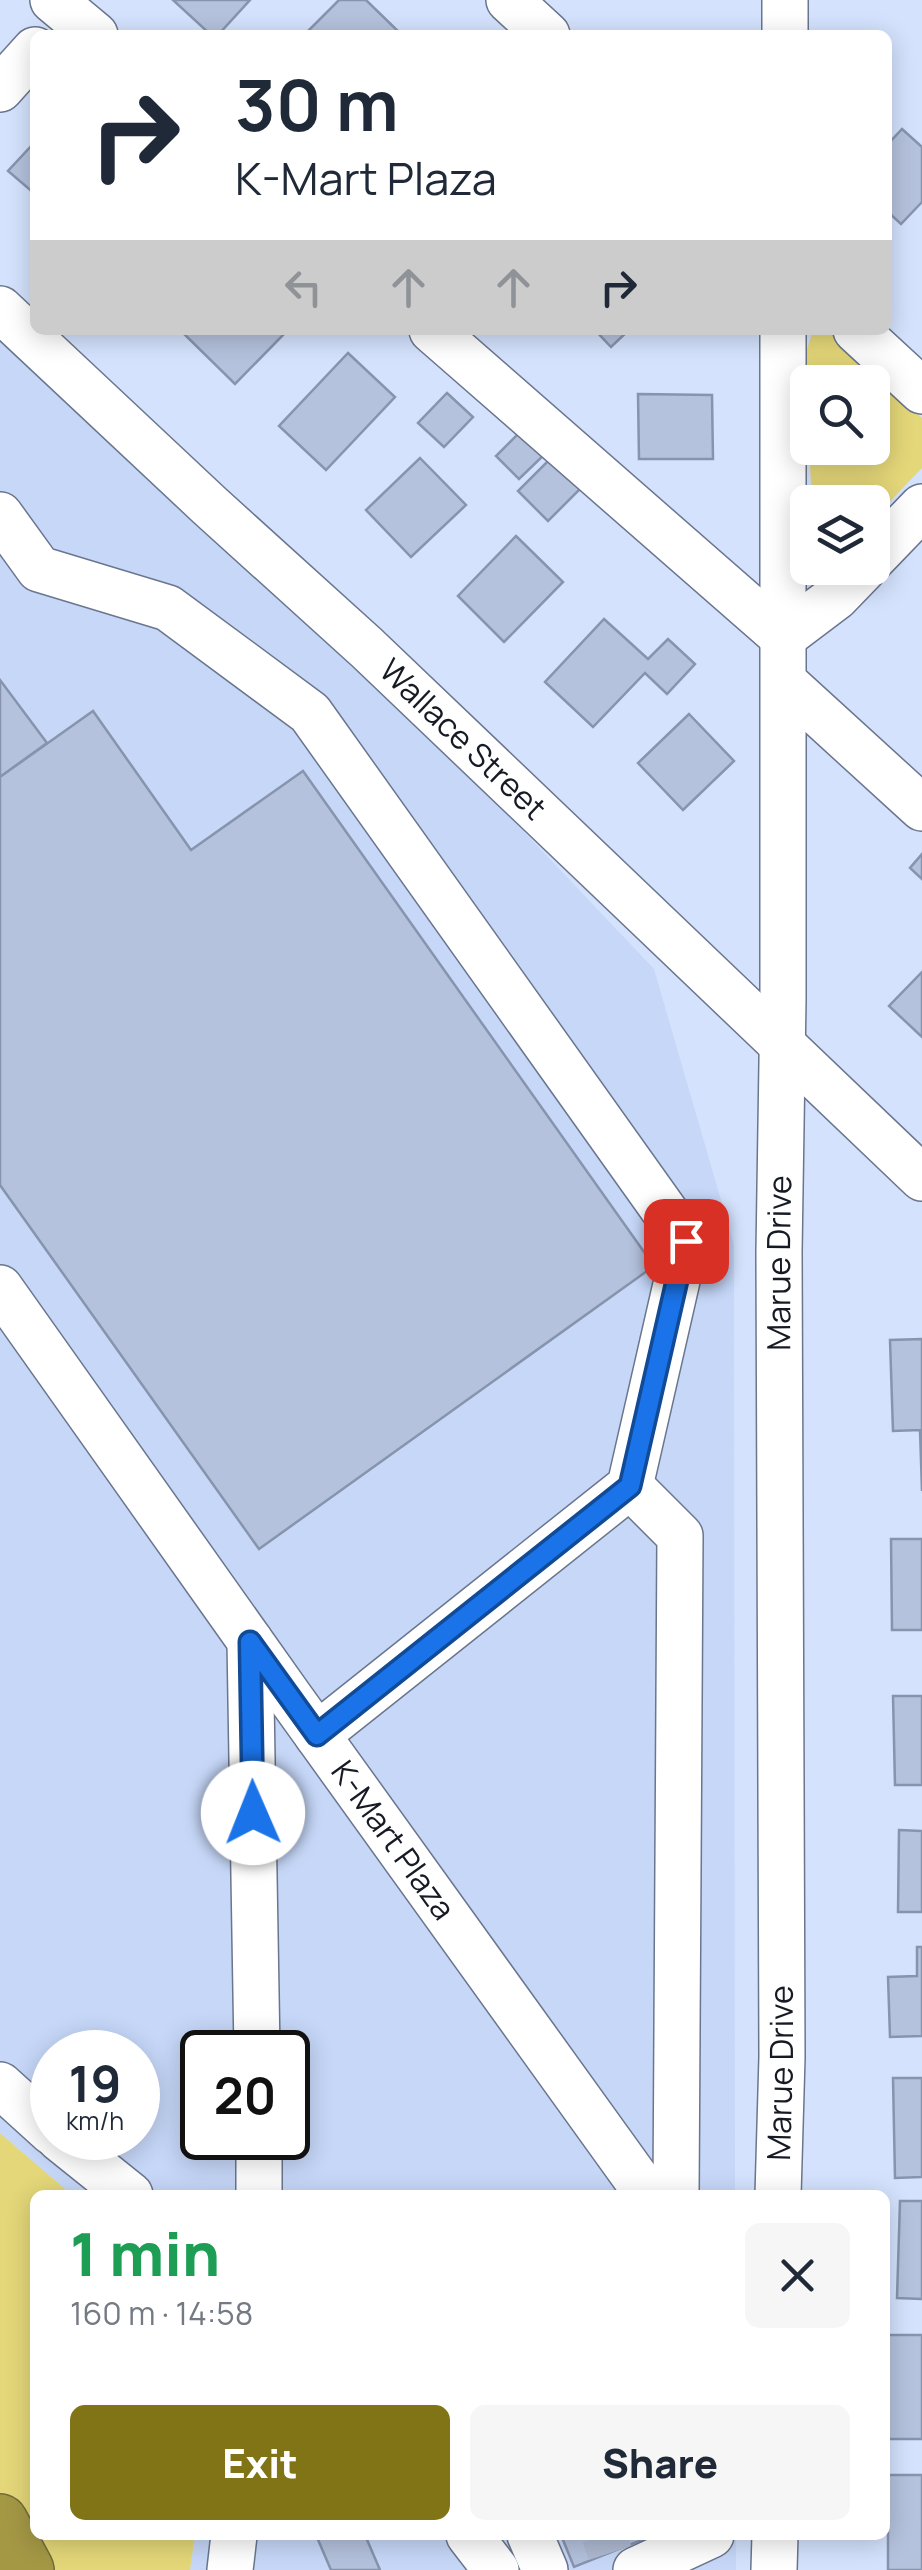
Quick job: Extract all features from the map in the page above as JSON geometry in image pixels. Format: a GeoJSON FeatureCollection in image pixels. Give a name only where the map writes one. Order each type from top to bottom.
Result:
{"type":"FeatureCollection","features":[{"type":"Feature","properties":{"kind":"highway"},"geometry":{"type":"LineString","coordinates":[[0,2522],[26,2570]]}},
{"type":"Feature","properties":{"kind":"street"},"geometry":{"type":"LineString","coordinates":[[510,0],[542,30]]}},
{"type":"Feature","properties":{"kind":"street"},"geometry":{"type":"LineString","coordinates":[[785,0],[785,30]]}},
{"type":"Feature","properties":{"kind":"street"},"geometry":{"type":"LineString","coordinates":[[0,89],[30,56]]}},
{"type":"Feature","properties":{"kind":"street","name":"Wallace Street"},"geometry":{"type":"LineString","coordinates":[[0,309],[366,648],[922,1178]]}},
{"type":"Feature","properties":{"kind":"street"},"geometry":{"type":"LineString","coordinates":[[438,335],[783,637],[848,585]]}},
{"type":"Feature","properties":{"kind":"street","name":"Marue Drive"},"geometry":{"type":"LineString","coordinates":[[778,2190],[782,2057],[783,335]]}},
{"type":"Feature","properties":{"kind":"street"},"geometry":{"type":"LineString","coordinates":[[861,335],[922,391]]}},
{"type":"Feature","properties":{"kind":"street"},"geometry":{"type":"LineString","coordinates":[[890,540],[922,507]]}},
{"type":"Feature","properties":{"kind":"street"},"geometry":{"type":"LineString","coordinates":[[0,515],[39,569],[168,608],[310,713],[686,1241],[630,1486],[317,1735]]}},
{"type":"Feature","properties":{"kind":"street"},"geometry":{"type":"LineString","coordinates":[[784,682],[922,808]]}},
{"type":"Feature","properties":{"kind":"street","name":"K-Mart Plaza"},"geometry":{"type":"LineString","coordinates":[[0,1288],[644,2190]]}},
{"type":"Feature","properties":{"kind":"street"},"geometry":{"type":"LineString","coordinates":[[630,1486],[680,1536],[676,2190]]}},
{"type":"Feature","properties":{"kind":"street"},"geometry":{"type":"LineString","coordinates":[[250,1642],[257,2030]]}},
{"type":"Feature","properties":{"kind":"street"},"geometry":{"type":"LineString","coordinates":[[0,2086],[30,2113]]}},
{"type":"Feature","properties":{"kind":"street"},"geometry":{"type":"LineString","coordinates":[[86,2160],[124,2190]]}},
{"type":"Feature","properties":{"kind":"street"},"geometry":{"type":"LineString","coordinates":[[259,2160],[260,2190]]}},
{"type":"Feature","properties":{"kind":"street"},"geometry":{"type":"LineString","coordinates":[[230,2570],[233,2540]]}},
{"type":"Feature","properties":{"kind":"street"},"geometry":{"type":"LineString","coordinates":[[473,2540],[496,2570]]}},
{"type":"Feature","properties":{"kind":"street"},"geometry":{"type":"LineString","coordinates":[[532,2540],[545,2570]]}},
{"type":"Feature","properties":{"kind":"street"},"geometry":{"type":"LineString","coordinates":[[774,2570],[775,2540]]}},
{"type":"Feature","properties":{"kind":"shaded area"},"geometry":{"type":"Polygon","coordinates":[[[0,301],[30,330],[30,335],[35,335],[272,566],[654,969],[734,1245],[735,2190],[66,2190],[31,2160],[160,2160],[160,2030],[30,2030],[30,2159],[0,2133],[0,301]]]}},
{"type":"Feature","properties":{"kind":"shaded area"},"geometry":{"type":"Polygon","coordinates":[[[811,335],[835,335],[866,365],[803,365],[811,335]]]}},
{"type":"Feature","properties":{"kind":"shaded area"},"geometry":{"type":"Polygon","coordinates":[[[890,387],[922,418],[922,468],[890,501],[890,485],[811,485],[810,465],[890,465],[890,387]]]}},
{"type":"Feature","properties":{"kind":"shaded area"},"geometry":{"type":"Polygon","coordinates":[[[0,2133],[66,2190],[30,2190],[30,2540],[194,2540],[190,2570],[0,2570],[0,2133]]]}},
{"type":"Feature","properties":{"kind":"shaded area"},"geometry":{"type":"Polygon","coordinates":[[[194,2540],[736,2540],[736,2570],[190,2570],[194,2540]]]}},
{"type":"Feature","properties":{"kind":"building"},"geometry":{"type":"Polygon","coordinates":[[[173,0],[250,0],[223,30],[206,30],[173,0]]]}},
{"type":"Feature","properties":{"kind":"building"},"geometry":{"type":"Polygon","coordinates":[[[339,0],[366,0],[397,30],[309,30],[339,0]]]}},
{"type":"Feature","properties":{"kind":"building"},"geometry":{"type":"Polygon","coordinates":[[[902,129],[922,147],[922,202],[901,224],[892,216],[892,140],[902,129]]]}},
{"type":"Feature","properties":{"kind":"building"},"geometry":{"type":"Polygon","coordinates":[[[30,147],[30,190],[8,171],[30,147]]]}},
{"type":"Feature","properties":{"kind":"building"},"geometry":{"type":"Polygon","coordinates":[[[185,335],[283,335],[235,384],[185,335]]]}},
{"type":"Feature","properties":{"kind":"building"},"geometry":{"type":"Polygon","coordinates":[[[600,335],[624,335],[611,347],[600,335]]]}},
{"type":"Feature","properties":{"kind":"building"},"geometry":{"type":"Polygon","coordinates":[[[348,353],[395,397],[326,470],[279,426],[348,353]]]}},
{"type":"Feature","properties":{"kind":"building"},"geometry":{"type":"Polygon","coordinates":[[[447,393],[473,417],[444,447],[418,423],[447,393]]]}},
{"type":"Feature","properties":{"kind":"building"},"geometry":{"type":"Polygon","coordinates":[[[638,394],[712,395],[713,459],[639,459],[638,394]]]}},
{"type":"Feature","properties":{"kind":"building"},"geometry":{"type":"Polygon","coordinates":[[[523,429],[547,452],[519,479],[496,456],[523,429]]]}},
{"type":"Feature","properties":{"kind":"building"},"geometry":{"type":"Polygon","coordinates":[[[553,456],[583,486],[548,521],[518,491],[553,456]]]}},
{"type":"Feature","properties":{"kind":"building"},"geometry":{"type":"Polygon","coordinates":[[[420,458],[466,505],[411,557],[366,510],[420,458]]]}},
{"type":"Feature","properties":{"kind":"building"},"geometry":{"type":"Polygon","coordinates":[[[516,536],[563,582],[504,642],[458,596],[516,536]]]}},
{"type":"Feature","properties":{"kind":"building"},"geometry":{"type":"Polygon","coordinates":[[[604,619],[648,659],[668,639],[695,664],[667,694],[645,673],[593,727],[545,682],[604,619]]]}},
{"type":"Feature","properties":{"kind":"building"},"geometry":{"type":"Polygon","coordinates":[[[0,680],[47,743],[0,777],[0,680]]]}},
{"type":"Feature","properties":{"kind":"building"},"geometry":{"type":"Polygon","coordinates":[[[93,711],[191,850],[303,771],[654,1266],[259,1549],[0,1185],[0,777],[93,711]]]}},
{"type":"Feature","properties":{"kind":"building"},"geometry":{"type":"Polygon","coordinates":[[[689,714],[734,761],[683,810],[638,763],[689,714]]]}},
{"type":"Feature","properties":{"kind":"building"},"geometry":{"type":"Polygon","coordinates":[[[922,854],[922,879],[910,868],[922,854]]]}},
{"type":"Feature","properties":{"kind":"building"},"geometry":{"type":"Polygon","coordinates":[[[922,972],[922,1037],[889,1006],[922,972]]]}},
{"type":"Feature","properties":{"kind":"building"},"geometry":{"type":"Polygon","coordinates":[[[922,1339],[922,1491],[920,1430],[893,1431],[890,1340],[922,1339]]]}},
{"type":"Feature","properties":{"kind":"building"},"geometry":{"type":"Polygon","coordinates":[[[891,1539],[922,1539],[922,1630],[892,1630],[891,1539]]]}},
{"type":"Feature","properties":{"kind":"building"},"geometry":{"type":"Polygon","coordinates":[[[893,1696],[922,1696],[922,1785],[895,1785],[893,1696]]]}},
{"type":"Feature","properties":{"kind":"building"},"geometry":{"type":"Polygon","coordinates":[[[899,1830],[922,1831],[922,1912],[898,1912],[899,1830]]]}},
{"type":"Feature","properties":{"kind":"building"},"geometry":{"type":"Polygon","coordinates":[[[917,1947],[922,1947],[922,2036],[890,2037],[888,1977],[917,1976],[917,1947]]]}},
{"type":"Feature","properties":{"kind":"building"},"geometry":{"type":"Polygon","coordinates":[[[893,2078],[922,2078],[922,2177],[895,2178],[893,2078]]]}},
{"type":"Feature","properties":{"kind":"building"},"geometry":{"type":"Polygon","coordinates":[[[900,2201],[922,2201],[922,2299],[897,2298],[900,2201]]]}},
{"type":"Feature","properties":{"kind":"building"},"geometry":{"type":"Polygon","coordinates":[[[890,2335],[922,2335],[922,2439],[890,2439],[890,2335]]]}},
{"type":"Feature","properties":{"kind":"building"},"geometry":{"type":"Polygon","coordinates":[[[890,2475],[922,2475],[922,2570],[888,2570],[890,2475]]]}},
{"type":"Feature","properties":{"kind":"building"},"geometry":{"type":"Polygon","coordinates":[[[318,2540],[367,2540],[380,2570],[331,2570],[318,2540]]]}},
{"type":"Feature","properties":{"kind":"building"},"geometry":{"type":"Polygon","coordinates":[[[563,2540],[642,2540],[574,2567],[563,2540]]]}},
{"type":"Feature","properties":{"kind":"tunnel"},"geometry":{"type":"LineString","coordinates":[[606,2540],[610,2553]]}},
{"type":"Feature","properties":{"kind":"route"},"geometry":{"type":"LineString","coordinates":[[253,1813],[250,1642],[317,1735],[630,1486],[686,1241]]}}]}
